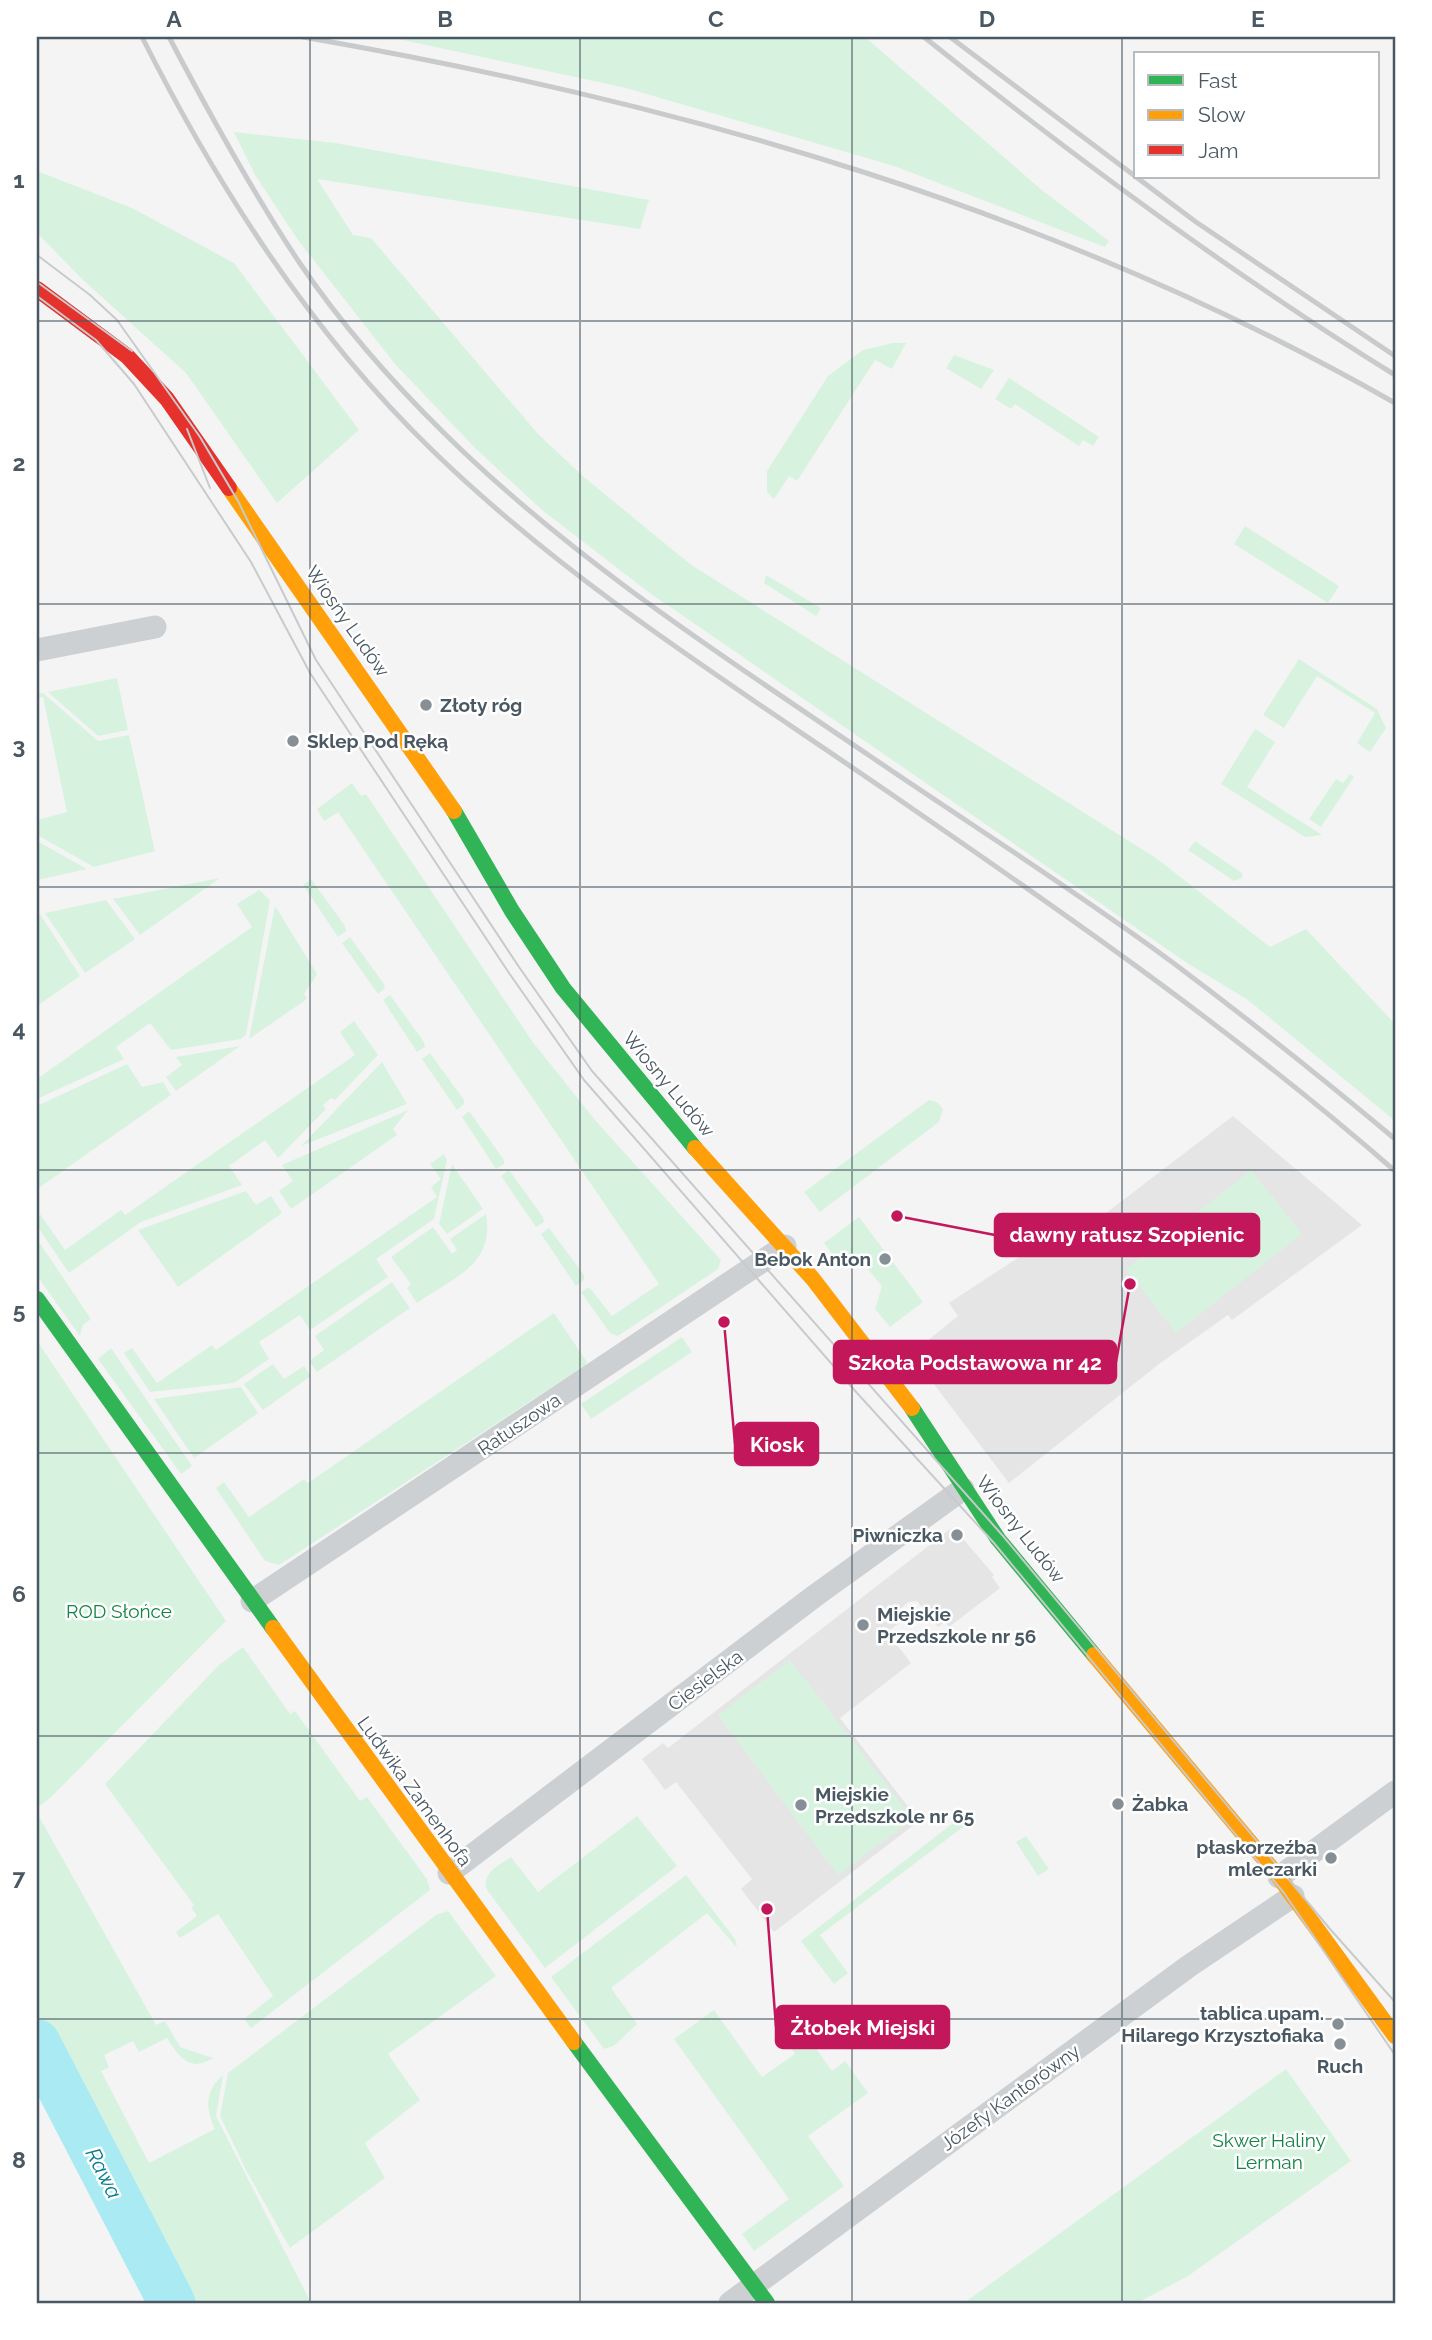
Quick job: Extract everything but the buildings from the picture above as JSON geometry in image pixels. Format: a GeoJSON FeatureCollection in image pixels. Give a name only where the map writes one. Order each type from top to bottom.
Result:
{"type":"FeatureCollection","features":[{"type":"Feature","properties":{"kind":"street","name":"Wiosny Ludów"},"geometry":{"type":"LineString","coordinates":[[37,289],[127,356],[167,399],[446,797],[526,933],[563,988],[677,1128],[785,1246],[894,1383],[999,1539],[1286,1887],[1395,2036]]}},
{"type":"Feature","properties":{"kind":"street"},"geometry":{"type":"LineString","coordinates":[[37,650],[155,627]]}},
{"type":"Feature","properties":{"kind":"street","name":"Ratuszowa"},"geometry":{"type":"LineString","coordinates":[[252,1601],[785,1246]]}},
{"type":"Feature","properties":{"kind":"street","name":"Ludwika Zamenhofa"},"geometry":{"type":"LineString","coordinates":[[37,1299],[449,1874],[760,2295]]}},
{"type":"Feature","properties":{"kind":"street","name":"Ciesielska"},"geometry":{"type":"LineString","coordinates":[[449,1874],[816,1595],[963,1489]]}},
{"type":"Feature","properties":{"kind":"street","name":"Józefy Kantorówny"},"geometry":{"type":"LineString","coordinates":[[730,2303],[760,2295],[1189,1966],[1286,1887],[1395,1792]]}},
{"type":"Feature","properties":{"kind":"street","name":"Wiosny Ludów"},"geometry":{"type":"LineString","coordinates":[[1286,1887],[1388,1997]]}},
{"type":"Feature","properties":{"kind":"shaded area"},"geometry":{"type":"Polygon","coordinates":[[[1233,1116],[1362,1225],[1232,1320],[1228,1315],[1159,1364],[1009,1483],[911,1354],[958,1316],[949,1303],[1054,1234],[1063,1246],[1233,1116]]]}},
{"type":"Feature","properties":{"kind":"shaded area","name":"Miejskie Przedszkole nr 65"},"geometry":{"type":"Polygon","coordinates":[[[953,1527],[994,1575],[992,1577],[1000,1588],[949,1627],[945,1622],[938,1627],[917,1601],[908,1602],[897,1612],[902,1621],[887,1632],[911,1663],[840,1718],[919,1821],[774,1932],[741,1889],[752,1879],[676,1782],[665,1790],[642,1759],[663,1743],[668,1748],[953,1527]]]}},
{"type":"Feature","properties":{"kind":"green space"},"geometry":{"type":"Polygon","coordinates":[[[389,37],[865,37],[1043,191],[1109,241],[1105,247],[894,166],[626,88],[389,37]]]}},
{"type":"Feature","properties":{"kind":"green space"},"geometry":{"type":"Polygon","coordinates":[[[234,132],[335,143],[649,200],[640,229],[317,179],[353,235],[371,238],[538,434],[585,478],[690,564],[1156,858],[1270,947],[1306,929],[1395,1024],[1395,1121],[1248,1000],[1187,963],[647,591],[542,510],[475,448],[395,364],[298,240],[255,175],[234,132]]]}},
{"type":"Feature","properties":{"kind":"green space"},"geometry":{"type":"Polygon","coordinates":[[[37,171],[132,208],[234,263],[359,430],[277,503],[186,373],[82,279],[37,233],[37,171]]]}},
{"type":"Feature","properties":{"kind":"green space"},"geometry":{"type":"Polygon","coordinates":[[[906,343],[892,369],[875,360],[797,481],[789,476],[774,499],[767,492],[767,471],[828,376],[863,350],[906,343]]]}},
{"type":"Feature","properties":{"kind":"green space"},"geometry":{"type":"Polygon","coordinates":[[[954,355],[994,370],[981,389],[946,368],[954,355]]]}},
{"type":"Feature","properties":{"kind":"green space"},"geometry":{"type":"Polygon","coordinates":[[[1009,378],[1099,437],[1093,446],[1083,440],[1079,446],[1015,404],[1011,409],[995,399],[1009,378]]]}},
{"type":"Feature","properties":{"kind":"green space"},"geometry":{"type":"Polygon","coordinates":[[[1245,526],[1339,586],[1328,603],[1234,544],[1245,526]]]}},
{"type":"Feature","properties":{"kind":"green space"},"geometry":{"type":"Polygon","coordinates":[[[766,575],[821,608],[816,616],[764,583],[766,575]]]}},
{"type":"Feature","properties":{"kind":"green space"},"geometry":{"type":"Polygon","coordinates":[[[1299,659],[1377,709],[1386,728],[1370,752],[1357,743],[1375,713],[1317,676],[1284,728],[1263,715],[1299,659]]]}},
{"type":"Feature","properties":{"kind":"green space"},"geometry":{"type":"Polygon","coordinates":[[[117,678],[128,730],[98,736],[48,692],[117,678]]]}},
{"type":"Feature","properties":{"kind":"green space"},"geometry":{"type":"Polygon","coordinates":[[[43,693],[98,741],[129,735],[155,851],[94,867],[37,835],[37,820],[67,812],[43,697],[37,698],[37,694],[43,693]]]}},
{"type":"Feature","properties":{"kind":"green space"},"geometry":{"type":"Polygon","coordinates":[[[1255,729],[1275,742],[1247,787],[1322,835],[1305,837],[1221,784],[1255,729]]]}},
{"type":"Feature","properties":{"kind":"green space"},"geometry":{"type":"Polygon","coordinates":[[[1350,774],[1354,777],[1321,827],[1309,819],[1336,779],[1343,783],[1350,774]]]}},
{"type":"Feature","properties":{"kind":"green space"},"geometry":{"type":"Polygon","coordinates":[[[352,783],[361,796],[366,794],[532,1041],[595,1120],[721,1260],[718,1269],[618,1336],[610,1333],[581,1292],[589,1287],[612,1316],[659,1284],[338,812],[324,821],[317,809],[352,783]]]}},
{"type":"Feature","properties":{"kind":"green space"},"geometry":{"type":"Polygon","coordinates":[[[37,841],[87,869],[37,880],[37,841]]]}},
{"type":"Feature","properties":{"kind":"green space"},"geometry":{"type":"Polygon","coordinates":[[[1195,841],[1242,873],[1242,878],[1234,881],[1188,850],[1195,841]]]}},
{"type":"Feature","properties":{"kind":"green space"},"geometry":{"type":"Polygon","coordinates":[[[220,878],[140,935],[113,899],[220,878]]]}},
{"type":"Feature","properties":{"kind":"green space"},"geometry":{"type":"Polygon","coordinates":[[[311,879],[345,926],[346,931],[338,937],[303,885],[311,879]]]}},
{"type":"Feature","properties":{"kind":"green space"},"geometry":{"type":"Polygon","coordinates":[[[259,890],[270,900],[246,1035],[241,1039],[171,1050],[150,1023],[116,1047],[124,1059],[37,1099],[37,1079],[252,927],[237,904],[259,890]]]}},
{"type":"Feature","properties":{"kind":"green space"},"geometry":{"type":"Polygon","coordinates":[[[106,900],[135,939],[85,973],[45,913],[106,900]]]}},
{"type":"Feature","properties":{"kind":"green space"},"geometry":{"type":"Polygon","coordinates":[[[275,906],[317,974],[304,994],[307,999],[249,1039],[275,906]]]}},
{"type":"Feature","properties":{"kind":"green space"},"geometry":{"type":"Polygon","coordinates":[[[40,914],[80,976],[37,1006],[37,915],[40,914]]]}},
{"type":"Feature","properties":{"kind":"green space"},"geometry":{"type":"Polygon","coordinates":[[[350,937],[384,984],[385,988],[378,994],[342,943],[350,937]]]}},
{"type":"Feature","properties":{"kind":"green space"},"geometry":{"type":"Polygon","coordinates":[[[390,995],[424,1042],[425,1047],[417,1052],[383,1000],[390,995]]]}},
{"type":"Feature","properties":{"kind":"green space"},"geometry":{"type":"Polygon","coordinates":[[[354,1021],[378,1055],[335,1100],[331,1098],[323,1105],[326,1109],[278,1158],[265,1140],[229,1166],[242,1185],[141,1222],[69,1273],[37,1226],[40,1214],[65,1250],[121,1210],[125,1215],[355,1055],[340,1032],[354,1021]]]}},
{"type":"Feature","properties":{"kind":"green space"},"geometry":{"type":"Polygon","coordinates":[[[240,1046],[176,1091],[166,1077],[182,1065],[176,1057],[240,1046]]]}},
{"type":"Feature","properties":{"kind":"green space"},"geometry":{"type":"Polygon","coordinates":[[[430,1053],[464,1100],[464,1104],[457,1110],[422,1059],[430,1053]]]}},
{"type":"Feature","properties":{"kind":"green space"},"geometry":{"type":"Polygon","coordinates":[[[382,1062],[407,1104],[301,1146],[382,1062]]]}},
{"type":"Feature","properties":{"kind":"green space"},"geometry":{"type":"Polygon","coordinates":[[[127,1064],[142,1087],[163,1082],[171,1095],[37,1189],[37,1106],[127,1064]]]}},
{"type":"Feature","properties":{"kind":"green space"},"geometry":{"type":"Polygon","coordinates":[[[929,1100],[937,1102],[943,1109],[939,1122],[820,1212],[804,1192],[929,1100]]]}},
{"type":"Feature","properties":{"kind":"green space"},"geometry":{"type":"Polygon","coordinates":[[[408,1110],[393,1129],[397,1135],[291,1209],[279,1191],[293,1181],[282,1165],[408,1110]]]}},
{"type":"Feature","properties":{"kind":"green space"},"geometry":{"type":"Polygon","coordinates":[[[469,1111],[504,1160],[504,1164],[496,1169],[462,1117],[469,1111]]]}},
{"type":"Feature","properties":{"kind":"green space"},"geometry":{"type":"Polygon","coordinates":[[[444,1154],[447,1160],[434,1219],[376,1259],[388,1277],[310,1330],[300,1315],[259,1342],[269,1359],[234,1383],[150,1392],[124,1353],[132,1348],[157,1383],[212,1345],[216,1350],[437,1197],[431,1187],[441,1179],[430,1164],[444,1154]]]}},
{"type":"Feature","properties":{"kind":"green space"},"geometry":{"type":"Polygon","coordinates":[[[452,1164],[483,1209],[447,1234],[439,1224],[452,1164]]]}},
{"type":"Feature","properties":{"kind":"green space"},"geometry":{"type":"Polygon","coordinates":[[[509,1170],[543,1217],[544,1222],[536,1227],[501,1176],[509,1170]]]}},
{"type":"Feature","properties":{"kind":"green space"},"geometry":{"type":"Polygon","coordinates":[[[1251,1170],[1302,1234],[1176,1333],[1126,1269],[1251,1170]]]}},
{"type":"Feature","properties":{"kind":"green space"},"geometry":{"type":"Polygon","coordinates":[[[246,1191],[256,1205],[271,1196],[282,1213],[178,1287],[138,1230],[246,1191]]]}},
{"type":"Feature","properties":{"kind":"green space"},"geometry":{"type":"Polygon","coordinates":[[[486,1214],[487,1231],[478,1258],[457,1277],[417,1303],[407,1288],[411,1284],[391,1257],[433,1227],[452,1254],[457,1250],[450,1239],[486,1214]]]}},
{"type":"Feature","properties":{"kind":"green space"},"geometry":{"type":"Polygon","coordinates":[[[859,1217],[923,1302],[890,1327],[875,1309],[882,1286],[861,1261],[839,1263],[824,1243],[859,1217]]]}},
{"type":"Feature","properties":{"kind":"green space"},"geometry":{"type":"Polygon","coordinates":[[[549,1228],[584,1275],[584,1280],[576,1286],[541,1234],[549,1228]]]}},
{"type":"Feature","properties":{"kind":"green space"},"geometry":{"type":"Polygon","coordinates":[[[37,1239],[91,1319],[83,1325],[80,1336],[37,1276],[37,1239]]]}},
{"type":"Feature","properties":{"kind":"green space"},"geometry":{"type":"Polygon","coordinates":[[[392,1282],[410,1308],[317,1372],[309,1361],[324,1350],[315,1336],[392,1282]]]}},
{"type":"Feature","properties":{"kind":"green space"},"geometry":{"type":"Polygon","coordinates":[[[554,1313],[587,1362],[586,1365],[279,1565],[265,1561],[216,1488],[224,1482],[249,1517],[304,1479],[308,1483],[554,1313]]]}},
{"type":"Feature","properties":{"kind":"green space"},"geometry":{"type":"Polygon","coordinates":[[[682,1337],[692,1352],[591,1419],[581,1404],[682,1337]]]}},
{"type":"Feature","properties":{"kind":"green space","name":"ROD Słońce"},"geometry":{"type":"Polygon","coordinates":[[[37,1341],[226,1621],[37,1808],[37,1341]]]}},
{"type":"Feature","properties":{"kind":"green space"},"geometry":{"type":"Polygon","coordinates":[[[111,1348],[192,1466],[181,1474],[98,1359],[111,1348]]]}},
{"type":"Feature","properties":{"kind":"green space"},"geometry":{"type":"Polygon","coordinates":[[[273,1364],[284,1379],[304,1366],[311,1376],[263,1410],[244,1384],[273,1364]]]}},
{"type":"Feature","properties":{"kind":"green space"},"geometry":{"type":"Polygon","coordinates":[[[241,1387],[258,1413],[194,1458],[154,1399],[241,1387]]]}},
{"type":"Feature","properties":{"kind":"green space"},"geometry":{"type":"Polygon","coordinates":[[[243,1647],[290,1714],[295,1711],[360,1801],[367,1797],[427,1879],[430,1890],[251,2028],[244,2019],[273,1996],[218,1914],[180,1938],[176,1932],[197,1916],[191,1907],[194,1905],[105,1784],[220,1664],[243,1647]]]}},
{"type":"Feature","properties":{"kind":"green space"},"geometry":{"type":"Polygon","coordinates":[[[790,1660],[913,1819],[838,1875],[718,1715],[790,1660]]]}},
{"type":"Feature","properties":{"kind":"green space"},"geometry":{"type":"Polygon","coordinates":[[[37,1813],[156,2025],[165,2021],[180,2047],[213,2058],[198,2064],[186,2061],[167,2038],[139,2052],[133,2041],[104,2055],[109,2067],[101,2071],[149,2163],[215,2129],[208,2106],[210,2093],[223,2075],[216,2116],[311,2303],[155,2303],[37,2075],[37,1813]]]}},
{"type":"Feature","properties":{"kind":"green space"},"geometry":{"type":"Polygon","coordinates":[[[637,1816],[677,1866],[545,1968],[487,1890],[489,1874],[511,1857],[538,1892],[637,1816]]]}},
{"type":"Feature","properties":{"kind":"green space"},"geometry":{"type":"Polygon","coordinates":[[[957,1820],[971,1821],[820,1935],[848,1973],[834,1984],[801,1941],[957,1820]]]}},
{"type":"Feature","properties":{"kind":"green space"},"geometry":{"type":"Polygon","coordinates":[[[1026,1836],[1049,1869],[1038,1876],[1016,1842],[1026,1836]]]}},
{"type":"Feature","properties":{"kind":"green space"},"geometry":{"type":"Polygon","coordinates":[[[686,1875],[735,1939],[737,1948],[707,1913],[611,1988],[637,2024],[614,2046],[604,2049],[551,1977],[686,1875]]]}},
{"type":"Feature","properties":{"kind":"green space"},"geometry":{"type":"Polygon","coordinates":[[[448,1911],[496,1976],[388,2054],[420,2100],[365,2143],[385,2178],[290,2248],[247,2172],[220,2116],[228,2073],[436,1915],[448,1911]]]}},
{"type":"Feature","properties":{"kind":"green space"},"geometry":{"type":"Polygon","coordinates":[[[714,2010],[762,2077],[795,2054],[788,2042],[803,2030],[832,2071],[845,2061],[868,2093],[808,2136],[844,2186],[754,2251],[742,2234],[789,2199],[674,2039],[714,2010]]]}},
{"type":"Feature","properties":{"kind":"green space","name":"Skwer Haliny Lerman"},"geometry":{"type":"Polygon","coordinates":[[[1286,2069],[1351,2161],[1188,2276],[1137,2303],[964,2303],[1286,2069]]]}},
{"type":"Feature","properties":{"kind":"waterway","name":"Rawa"},"geometry":{"type":"LineString","coordinates":[[37,2043],[172,2303]]}},
{"type":"Feature","properties":{"kind":"tram line"},"geometry":{"type":"LineString","coordinates":[[37,255],[90,295],[117,320],[200,437],[238,501],[316,660],[519,967],[592,1071],[1003,1536],[1330,1929],[1395,2002]]}},
{"type":"Feature","properties":{"kind":"tram line"},"geometry":{"type":"LineString","coordinates":[[37,282],[132,351]]}},
{"type":"Feature","properties":{"kind":"tram line"},"geometry":{"type":"LineString","coordinates":[[37,296],[96,340],[134,384],[251,562],[310,673],[509,973],[584,1080],[857,1393],[994,1543],[1284,1893],[1395,2055]]}},
{"type":"Feature","properties":{"kind":"tram line"},"geometry":{"type":"LineString","coordinates":[[187,429],[210,488]]}},
{"type":"Feature","properties":{"kind":"railway"},"geometry":{"type":"LineString","coordinates":[[142,37],[202,148],[270,256],[307,307],[388,405],[487,501],[602,594],[970,848],[1156,981],[1278,1073],[1395,1171]]}},
{"type":"Feature","properties":{"kind":"railway"},"geometry":{"type":"LineString","coordinates":[[169,37],[247,179],[315,285],[387,374],[494,480],[544,523],[649,604],[1059,882],[1172,962],[1285,1049],[1395,1139]]}},
{"type":"Feature","properties":{"kind":"railway"},"geometry":{"type":"LineString","coordinates":[[303,37],[587,95],[727,131],[866,173],[1002,220],[1136,274],[1267,335],[1395,403]]}},
{"type":"Feature","properties":{"kind":"railway"},"geometry":{"type":"LineString","coordinates":[[924,37],[1038,127],[1154,213],[1273,296],[1395,375]]}},
{"type":"Feature","properties":{"kind":"railway"},"geometry":{"type":"LineString","coordinates":[[950,37],[1134,175]]}},
{"type":"Feature","properties":{"kind":"railway"},"geometry":{"type":"LineString","coordinates":[[1137,178],[1196,222],[1395,356]]}},
{"type":"Feature","properties":{"kind":"traffic: fast"},"geometry":{"type":"LineString","coordinates":[[454,811],[512,911],[563,988],[695,1148]]}},
{"type":"Feature","properties":{"kind":"traffic: fast"},"geometry":{"type":"LineString","coordinates":[[37,1299],[273,1628]]}},
{"type":"Feature","properties":{"kind":"traffic: fast"},"geometry":{"type":"LineString","coordinates":[[912,1408],[998,1539],[1094,1655]]}},
{"type":"Feature","properties":{"kind":"traffic: fast"},"geometry":{"type":"LineString","coordinates":[[574,2042],[767,2303]]}},
{"type":"Feature","properties":{"kind":"traffic: slow"},"geometry":{"type":"LineString","coordinates":[[229,488],[454,811]]}},
{"type":"Feature","properties":{"kind":"traffic: slow"},"geometry":{"type":"LineString","coordinates":[[695,1148],[813,1279],[912,1408]]}},
{"type":"Feature","properties":{"kind":"traffic: slow"},"geometry":{"type":"LineString","coordinates":[[273,1628],[574,2042]]}},
{"type":"Feature","properties":{"kind":"traffic: slow"},"geometry":{"type":"LineString","coordinates":[[1094,1655],[1279,1877],[1395,2036]]}},
{"type":"Feature","properties":{"kind":"traffic: jam"},"geometry":{"type":"LineString","coordinates":[[37,289],[127,356],[167,399],[229,488]]}},
{"type":"Feature","properties":{"kind":"place","name":"Złoty róg"},"geometry":{"type":"Point","coordinates":[426,705]}},
{"type":"Feature","properties":{"kind":"place","name":"Sklep Pod Ręką"},"geometry":{"type":"Point","coordinates":[293,741]}},
{"type":"Feature","properties":{"kind":"place","name":"dawny ratusz Szopienic"},"geometry":{"type":"Point","coordinates":[897,1216]}},
{"type":"Feature","properties":{"kind":"place","name":"Bebok Anton"},"geometry":{"type":"Point","coordinates":[885,1259]}},
{"type":"Feature","properties":{"kind":"place","name":"Szkoła Podstawowa nr 42"},"geometry":{"type":"Point","coordinates":[1130,1284]}},
{"type":"Feature","properties":{"kind":"place","name":"Kiosk"},"geometry":{"type":"Point","coordinates":[724,1322]}},
{"type":"Feature","properties":{"kind":"place","name":"Piwniczka"},"geometry":{"type":"Point","coordinates":[957,1535]}},
{"type":"Feature","properties":{"kind":"place","name":"Miejskie Przedszkole nr 56"},"geometry":{"type":"Point","coordinates":[863,1625]}},
{"type":"Feature","properties":{"kind":"place","name":"Żabka"},"geometry":{"type":"Point","coordinates":[1118,1804]}},
{"type":"Feature","properties":{"kind":"place","name":"Miejskie Przedszkole nr 65"},"geometry":{"type":"Point","coordinates":[801,1805]}},
{"type":"Feature","properties":{"kind":"place","name":"płaskorzeźba mleczarki"},"geometry":{"type":"Point","coordinates":[1331,1858]}},
{"type":"Feature","properties":{"kind":"place","name":"Żłobek Miejski"},"geometry":{"type":"Point","coordinates":[767,1909]}},
{"type":"Feature","properties":{"kind":"place","name":"tablica upam. Hilarego Krzysztofiaka"},"geometry":{"type":"Point","coordinates":[1338,2024]}},
{"type":"Feature","properties":{"kind":"place","name":"Ruch"},"geometry":{"type":"Point","coordinates":[1340,2044]}}]}
